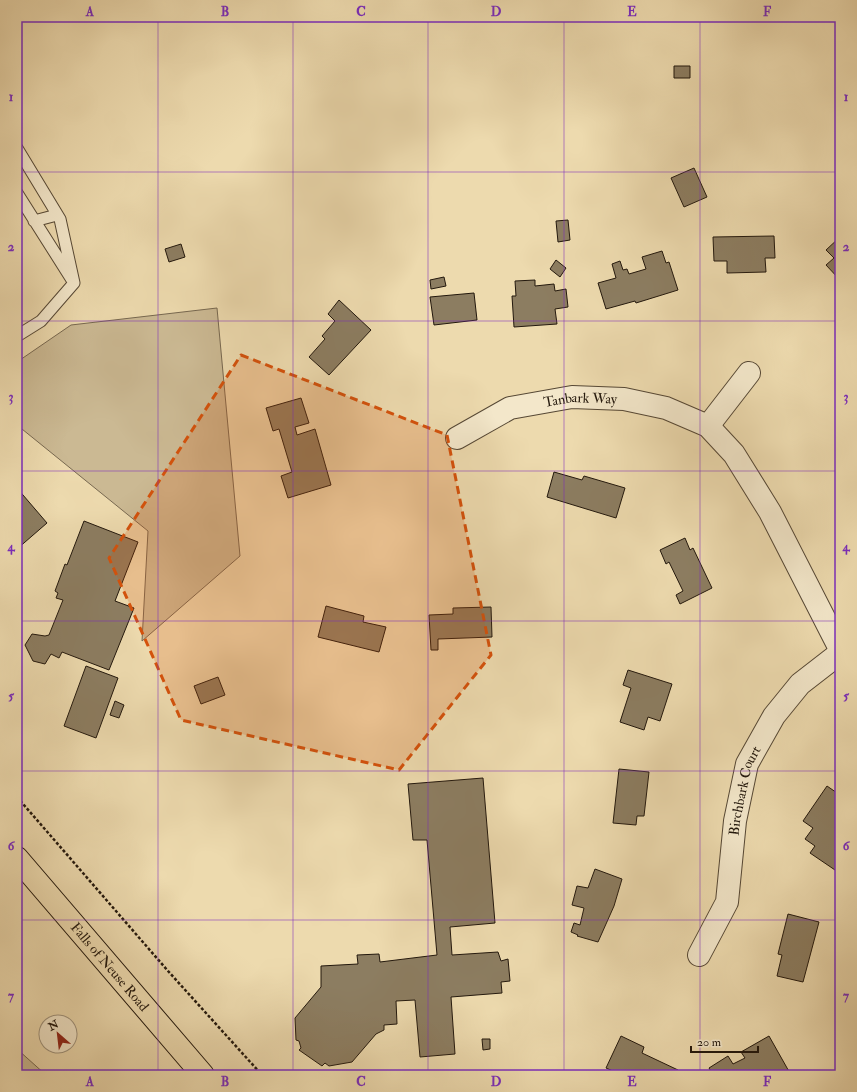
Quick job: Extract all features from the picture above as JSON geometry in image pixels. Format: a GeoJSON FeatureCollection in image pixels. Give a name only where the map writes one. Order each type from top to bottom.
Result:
{"type":"FeatureCollection","features":[{"type":"Feature","properties":{"kind":"main road","name":"Falls of Neuse Road"},"geometry":{"type":"LineString","coordinates":[[17,858],[203,1075]]}},
{"type":"Feature","properties":{"kind":"street"},"geometry":{"type":"LineString","coordinates":[[708,426],[749,373]]}},
{"type":"Feature","properties":{"kind":"street","name":"Tanbark Way"},"geometry":{"type":"LineString","coordinates":[[457,438],[510,408],[572,397],[624,399],[666,408],[708,426],[734,454],[770,512],[840,649]]}},
{"type":"Feature","properties":{"kind":"street","name":"Birchbark Court"},"geometry":{"type":"LineString","coordinates":[[699,955],[726,902],[735,821],[746,764],[774,716],[800,684],[840,653]]}},
{"type":"Feature","properties":{"kind":"lane"},"geometry":{"type":"LineString","coordinates":[[17,148],[60,219],[74,283]]}},
{"type":"Feature","properties":{"kind":"lane"},"geometry":{"type":"LineString","coordinates":[[17,193],[74,283]]}},
{"type":"Feature","properties":{"kind":"lane"},"geometry":{"type":"LineString","coordinates":[[34,221],[57,215]]}},
{"type":"Feature","properties":{"kind":"lane"},"geometry":{"type":"LineString","coordinates":[[17,336],[41,321],[74,283]]}},
{"type":"Feature","properties":{"kind":"path"},"geometry":{"type":"LineString","coordinates":[[17,798],[168,971],[262,1075]]}},
{"type":"Feature","properties":{"kind":"highlighted area"},"geometry":{"type":"Polygon","coordinates":[[[241,355],[447,435],[491,655],[399,770],[181,720],[109,558],[241,355]]]}},
{"type":"Feature","properties":{"kind":"shaded area"},"geometry":{"type":"Polygon","coordinates":[[[217,308],[240,556],[142,641],[148,531],[17,425],[17,362],[71,325],[217,308]]]}},
{"type":"Feature","properties":{"kind":"shaded area"},"geometry":{"type":"Polygon","coordinates":[[[17,1049],[46,1075],[17,1075],[17,1049]]]}},
{"type":"Feature","properties":{"kind":"building"},"geometry":{"type":"Polygon","coordinates":[[[674,66],[690,66],[690,78],[674,78],[674,66]]]}},
{"type":"Feature","properties":{"kind":"building"},"geometry":{"type":"Polygon","coordinates":[[[694,168],[707,197],[684,207],[671,178],[694,168]]]}},
{"type":"Feature","properties":{"kind":"building"},"geometry":{"type":"Polygon","coordinates":[[[568,220],[570,240],[558,242],[556,221],[568,220]]]}},
{"type":"Feature","properties":{"kind":"building"},"geometry":{"type":"Polygon","coordinates":[[[774,236],[775,258],[765,258],[766,272],[727,273],[727,261],[714,261],[713,237],[774,236]]]}},
{"type":"Feature","properties":{"kind":"building"},"geometry":{"type":"Polygon","coordinates":[[[840,237],[840,280],[826,265],[834,258],[826,250],[840,237]]]}},
{"type":"Feature","properties":{"kind":"building"},"geometry":{"type":"Polygon","coordinates":[[[181,244],[185,257],[169,262],[165,249],[181,244]]]}},
{"type":"Feature","properties":{"kind":"building"},"geometry":{"type":"Polygon","coordinates":[[[662,251],[666,263],[669,262],[678,290],[636,303],[635,301],[606,309],[598,283],[616,278],[612,264],[620,261],[623,270],[627,269],[629,274],[646,269],[642,257],[662,251]]]}},
{"type":"Feature","properties":{"kind":"building"},"geometry":{"type":"Polygon","coordinates":[[[556,260],[566,268],[560,277],[550,269],[556,260]]]}},
{"type":"Feature","properties":{"kind":"building"},"geometry":{"type":"Polygon","coordinates":[[[444,277],[446,286],[431,289],[430,280],[444,277]]]}},
{"type":"Feature","properties":{"kind":"building"},"geometry":{"type":"Polygon","coordinates":[[[535,280],[535,286],[554,284],[555,291],[566,289],[568,307],[555,309],[557,324],[514,327],[512,296],[516,296],[515,281],[535,280]]]}},
{"type":"Feature","properties":{"kind":"building"},"geometry":{"type":"Polygon","coordinates":[[[474,293],[477,320],[434,325],[430,297],[474,293]]]}},
{"type":"Feature","properties":{"kind":"building"},"geometry":{"type":"Polygon","coordinates":[[[339,300],[371,330],[329,375],[309,357],[325,339],[322,336],[335,321],[328,314],[339,300]]]}},
{"type":"Feature","properties":{"kind":"building"},"geometry":{"type":"Polygon","coordinates":[[[301,398],[309,423],[295,427],[297,435],[315,429],[331,485],[288,498],[281,476],[292,472],[279,429],[273,431],[266,408],[301,398]]]}},
{"type":"Feature","properties":{"kind":"building"},"geometry":{"type":"Polygon","coordinates":[[[554,472],[582,480],[584,476],[625,488],[616,518],[547,497],[554,472]]]}},
{"type":"Feature","properties":{"kind":"building"},"geometry":{"type":"Polygon","coordinates":[[[17,488],[47,523],[17,549],[17,488]]]}},
{"type":"Feature","properties":{"kind":"building"},"geometry":{"type":"Polygon","coordinates":[[[84,521],[138,542],[115,601],[134,608],[109,670],[62,652],[59,658],[51,654],[45,664],[33,661],[25,645],[32,634],[45,636],[49,635],[63,600],[56,598],[58,593],[55,591],[84,521]]]}},
{"type":"Feature","properties":{"kind":"building"},"geometry":{"type":"Polygon","coordinates":[[[685,538],[690,550],[693,548],[712,588],[680,604],[676,595],[683,591],[669,562],[666,564],[660,550],[685,538]]]}},
{"type":"Feature","properties":{"kind":"building"},"geometry":{"type":"Polygon","coordinates":[[[326,606],[364,616],[363,622],[386,627],[379,652],[318,637],[326,606]]]}},
{"type":"Feature","properties":{"kind":"building"},"geometry":{"type":"Polygon","coordinates":[[[491,607],[492,637],[438,639],[438,650],[431,650],[429,615],[453,614],[453,608],[491,607]]]}},
{"type":"Feature","properties":{"kind":"building"},"geometry":{"type":"Polygon","coordinates":[[[86,666],[118,678],[96,738],[64,726],[86,666]]]}},
{"type":"Feature","properties":{"kind":"building"},"geometry":{"type":"Polygon","coordinates":[[[628,670],[672,684],[660,721],[648,717],[644,730],[620,722],[631,688],[623,685],[628,670]]]}},
{"type":"Feature","properties":{"kind":"building"},"geometry":{"type":"Polygon","coordinates":[[[218,677],[225,695],[201,704],[194,686],[218,677]]]}},
{"type":"Feature","properties":{"kind":"building"},"geometry":{"type":"Polygon","coordinates":[[[115,701],[124,705],[119,718],[110,715],[115,701]]]}},
{"type":"Feature","properties":{"kind":"building"},"geometry":{"type":"Polygon","coordinates":[[[619,769],[649,772],[644,816],[637,816],[636,825],[613,823],[619,769]]]}},
{"type":"Feature","properties":{"kind":"building"},"geometry":{"type":"Polygon","coordinates":[[[483,778],[495,923],[450,927],[452,955],[498,952],[501,961],[508,959],[510,981],[501,982],[502,993],[451,997],[455,1054],[420,1057],[415,1000],[396,1001],[397,1024],[384,1025],[384,1030],[376,1034],[352,1062],[329,1066],[325,1063],[322,1066],[299,1050],[301,1048],[299,1041],[296,1040],[295,1018],[321,987],[321,966],[358,964],[357,955],[379,954],[380,962],[437,955],[427,840],[413,840],[408,784],[483,778]]]}},
{"type":"Feature","properties":{"kind":"building"},"geometry":{"type":"Polygon","coordinates":[[[827,786],[840,795],[840,831],[836,837],[840,841],[840,862],[835,870],[810,853],[815,846],[805,839],[813,828],[803,821],[827,786]]]}},
{"type":"Feature","properties":{"kind":"building"},"geometry":{"type":"Polygon","coordinates":[[[595,869],[622,879],[614,906],[598,942],[577,936],[578,935],[571,932],[574,923],[580,925],[584,908],[572,905],[577,886],[588,888],[595,869]]]}},
{"type":"Feature","properties":{"kind":"building"},"geometry":{"type":"Polygon","coordinates":[[[788,914],[819,922],[803,982],[777,976],[782,955],[778,954],[788,914]]]}},
{"type":"Feature","properties":{"kind":"building"},"geometry":{"type":"Polygon","coordinates":[[[621,1036],[644,1047],[642,1053],[678,1070],[675,1075],[622,1075],[606,1068],[621,1036]]]}},
{"type":"Feature","properties":{"kind":"building"},"geometry":{"type":"Polygon","coordinates":[[[769,1036],[791,1075],[713,1075],[709,1068],[728,1056],[733,1064],[745,1058],[741,1052],[769,1036]]]}},
{"type":"Feature","properties":{"kind":"building"},"geometry":{"type":"Polygon","coordinates":[[[482,1039],[490,1039],[490,1049],[483,1050],[482,1039]]]}}]}
